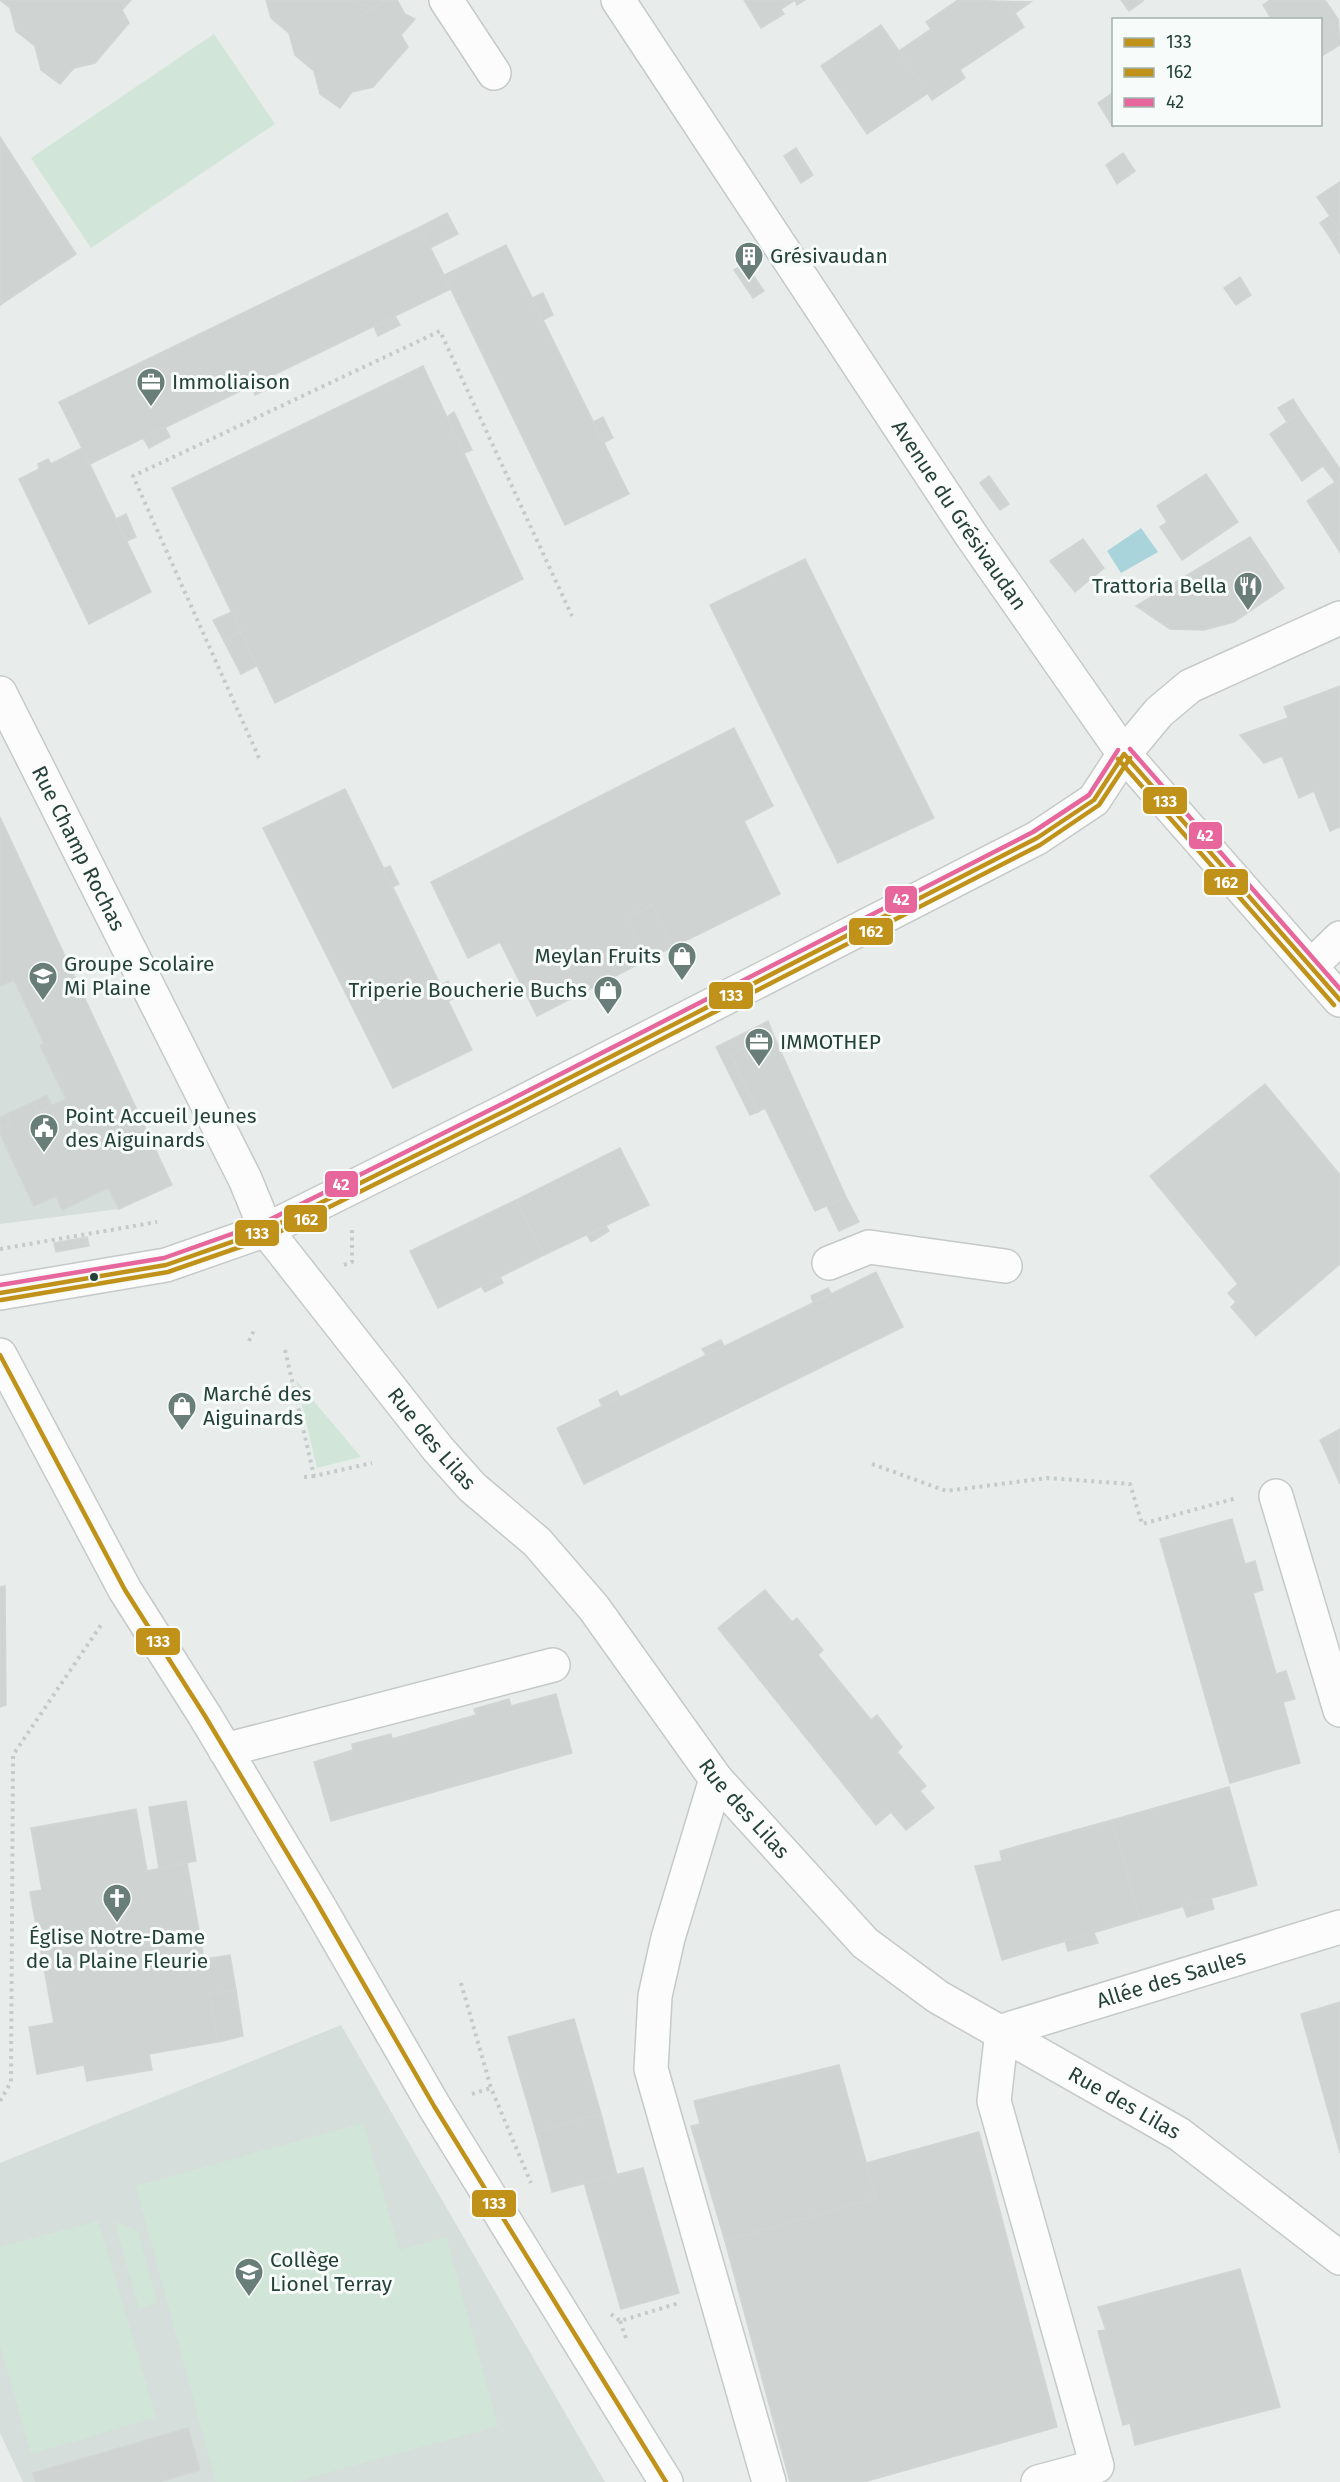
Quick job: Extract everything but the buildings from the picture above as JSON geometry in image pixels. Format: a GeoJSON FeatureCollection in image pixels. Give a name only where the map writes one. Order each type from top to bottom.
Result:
{"type":"FeatureCollection","features":[{"type":"Feature","properties":{"kind":"street"},"geometry":{"type":"LineString","coordinates":[[446,0],[494,73]]}},
{"type":"Feature","properties":{"kind":"street","name":"Avenue du Grésivaudan"},"geometry":{"type":"LineString","coordinates":[[618,0],[971,535],[1124,754],[1340,1000]]}},
{"type":"Feature","properties":{"kind":"street"},"geometry":{"type":"LineString","coordinates":[[0,1293],[166,1266],[266,1230],[509,1109],[1037,838],[1094,800],[1124,754],[1159,712],[1190,686],[1340,618]]}},
{"type":"Feature","properties":{"kind":"street","name":"Rue Champ Rochas"},"geometry":{"type":"LineString","coordinates":[[0,693],[245,1179],[266,1230]]}},
{"type":"Feature","properties":{"kind":"street"},"geometry":{"type":"LineString","coordinates":[[1311,966],[1340,938]]}},
{"type":"Feature","properties":{"kind":"street","name":"Rue des Lilas"},"geometry":{"type":"LineString","coordinates":[[266,1230],[438,1449],[472,1487],[537,1542],[594,1608],[716,1779],[865,1943],[938,1997],[1002,2031],[1179,2134],[1340,2258]]}},
{"type":"Feature","properties":{"kind":"street"},"geometry":{"type":"LineString","coordinates":[[829,1263],[869,1246],[1005,1266]]}},
{"type":"Feature","properties":{"kind":"street"},"geometry":{"type":"LineString","coordinates":[[0,1355],[125,1590],[317,1903],[434,2106],[666,2482]]}},
{"type":"Feature","properties":{"kind":"street"},"geometry":{"type":"LineString","coordinates":[[1276,1496],[1340,1710]]}},
{"type":"Feature","properties":{"kind":"street"},"geometry":{"type":"LineString","coordinates":[[225,1750],[554,1665]]}},
{"type":"Feature","properties":{"kind":"street"},"geometry":{"type":"LineString","coordinates":[[716,1779],[665,1950],[655,1996],[651,2069],[769,2482]]}},
{"type":"Feature","properties":{"kind":"street","name":"Allée des Saules"},"geometry":{"type":"LineString","coordinates":[[1002,2031],[1340,1928]]}},
{"type":"Feature","properties":{"kind":"street"},"geometry":{"type":"LineString","coordinates":[[1002,2031],[994,2101],[1097,2466],[1038,2482]]}},
{"type":"Feature","properties":{"kind":"path"},"geometry":{"type":"LineString","coordinates":[[259,758],[133,476],[440,331],[572,616]]}},
{"type":"Feature","properties":{"kind":"path"},"geometry":{"type":"LineString","coordinates":[[336,1269],[352,1262],[352,1220]]}},
{"type":"Feature","properties":{"kind":"path"},"geometry":{"type":"LineString","coordinates":[[0,1250],[157,1222]]}},
{"type":"Feature","properties":{"kind":"path"},"geometry":{"type":"LineString","coordinates":[[249,1341],[255,1328]]}},
{"type":"Feature","properties":{"kind":"path"},"geometry":{"type":"LineString","coordinates":[[285,1350],[314,1476]]}},
{"type":"Feature","properties":{"kind":"path"},"geometry":{"type":"LineString","coordinates":[[304,1477],[372,1463]]}},
{"type":"Feature","properties":{"kind":"path"},"geometry":{"type":"LineString","coordinates":[[872,1464],[946,1491],[1047,1478],[1130,1484],[1142,1524],[1242,1496],[1276,1496]]}},
{"type":"Feature","properties":{"kind":"path"},"geometry":{"type":"LineString","coordinates":[[0,2101],[11,2082],[13,1755],[125,1590]]}},
{"type":"Feature","properties":{"kind":"path"},"geometry":{"type":"LineString","coordinates":[[460,1983],[491,2088],[535,2193]]}},
{"type":"Feature","properties":{"kind":"path"},"geometry":{"type":"LineString","coordinates":[[620,2321],[715,2292]]}},
{"type":"Feature","properties":{"kind":"path"},"geometry":{"type":"LineString","coordinates":[[607,2311],[620,2321],[627,2342]]}},
{"type":"Feature","properties":{"kind":"shaded area","name":"Groupe Scolaire Mi Plaine"},"geometry":{"type":"Polygon","coordinates":[[[0,818],[172,1185],[119,1209],[0,1224],[0,818]]]}},
{"type":"Feature","properties":{"kind":"shaded area","name":"Collège Lionel Terray"},"geometry":{"type":"Polygon","coordinates":[[[341,2025],[605,2482],[23,2482],[0,2433],[0,2163],[341,2025]]]}},
{"type":"Feature","properties":{"kind":"green space"},"geometry":{"type":"Polygon","coordinates":[[[214,34],[275,124],[91,248],[31,158],[214,34]]]}},
{"type":"Feature","properties":{"kind":"green space"},"geometry":{"type":"Polygon","coordinates":[[[296,1380],[361,1457],[317,1468],[296,1380]]]}},
{"type":"Feature","properties":{"kind":"green space"},"geometry":{"type":"Polygon","coordinates":[[[363,2123],[399,2250],[446,2237],[498,2426],[294,2482],[216,2482],[136,2186],[363,2123]]]}},
{"type":"Feature","properties":{"kind":"green space"},"geometry":{"type":"Polygon","coordinates":[[[98,2221],[156,2417],[31,2454],[0,2344],[0,2247],[98,2221]]]}},
{"type":"Feature","properties":{"kind":"green space"},"geometry":{"type":"Polygon","coordinates":[[[115,2222],[138,2231],[157,2303],[139,2309],[115,2222]]]}},
{"type":"Feature","properties":{"kind":"water"},"geometry":{"type":"Polygon","coordinates":[[[1141,528],[1158,552],[1121,573],[1107,551],[1141,528]]]}},
{"type":"Feature","properties":{"kind":"transit line","name":"42"},"geometry":{"type":"LineString","coordinates":[[1130,749],[1340,989]]}},
{"type":"Feature","properties":{"kind":"transit line","name":"42"},"geometry":{"type":"LineString","coordinates":[[0,1285],[164,1258],[263,1223],[506,1102],[1033,832],[1089,795],[1118,750]]}},
{"type":"Feature","properties":{"kind":"transit line","name":"133"},"geometry":{"type":"LineString","coordinates":[[0,1293],[166,1265],[266,1230],[509,1109],[1037,838],[1094,800],[1124,754],[1340,1000]]}},
{"type":"Feature","properties":{"kind":"transit line","name":"162"},"geometry":{"type":"LineString","coordinates":[[1,1300],[168,1272],[269,1237],[512,1116],[1040,845],[1099,805],[1130,758]]}},
{"type":"Feature","properties":{"kind":"transit line","name":"162"},"geometry":{"type":"LineString","coordinates":[[1118,759],[1334,1005]]}},
{"type":"Feature","properties":{"kind":"transit line","name":"133"},"geometry":{"type":"LineString","coordinates":[[0,1355],[125,1590],[205,1716],[317,1903],[434,2106],[666,2482]]}},
{"type":"Feature","properties":{"kind":"place","name":"Grésivaudan"},"geometry":{"type":"Point","coordinates":[749,282]}},
{"type":"Feature","properties":{"kind":"place","name":"Immoliaison"},"geometry":{"type":"Point","coordinates":[151,408]}},
{"type":"Feature","properties":{"kind":"place","name":"Trattoria Bella"},"geometry":{"type":"Point","coordinates":[1248,612]}},
{"type":"Feature","properties":{"kind":"place","name":"Meylan Fruits"},"geometry":{"type":"Point","coordinates":[682,982]}},
{"type":"Feature","properties":{"kind":"place","name":"Groupe Scolaire Mi Plaine"},"geometry":{"type":"Point","coordinates":[43,1002]}},
{"type":"Feature","properties":{"kind":"place","name":"Triperie Boucherie Buchs"},"geometry":{"type":"Point","coordinates":[608,1016]}},
{"type":"Feature","properties":{"kind":"place","name":"IMMOTHEP"},"geometry":{"type":"Point","coordinates":[759,1068]}},
{"type":"Feature","properties":{"kind":"place","name":"Point Accueil Jeunes des Aiguinards"},"geometry":{"type":"Point","coordinates":[44,1154]}},
{"type":"Feature","properties":{"kind":"place","name":"Marché des Aiguinards"},"geometry":{"type":"Point","coordinates":[182,1432]}},
{"type":"Feature","properties":{"kind":"place","name":"Église Notre-Dame de la Plaine Fleurie"},"geometry":{"type":"Point","coordinates":[117,1924]}},
{"type":"Feature","properties":{"kind":"place","name":"Collège Lionel Terray"},"geometry":{"type":"Point","coordinates":[249,2298]}}]}
